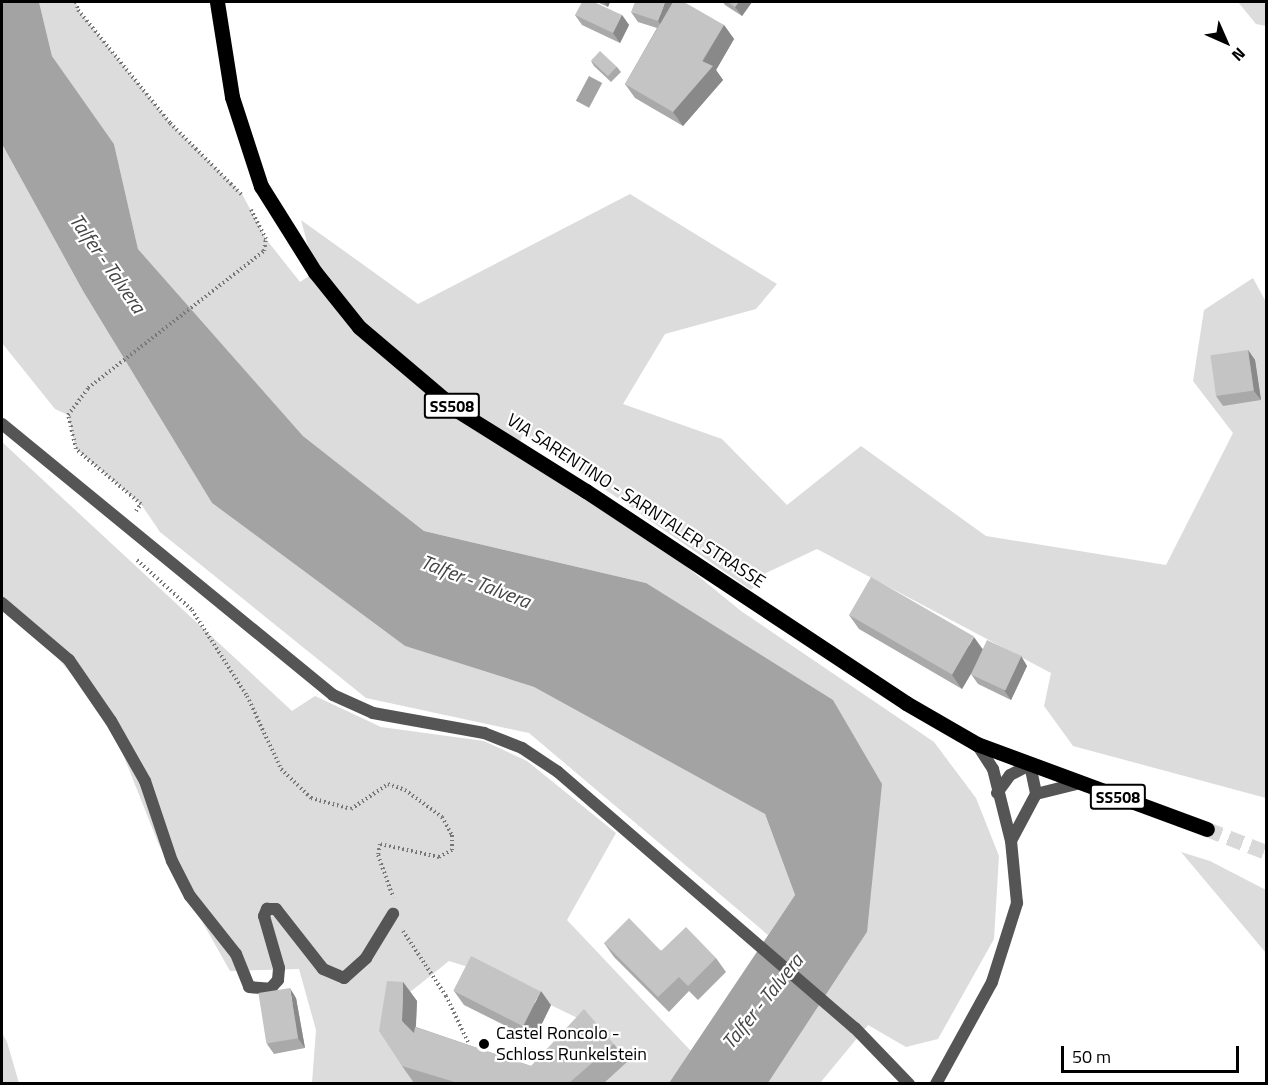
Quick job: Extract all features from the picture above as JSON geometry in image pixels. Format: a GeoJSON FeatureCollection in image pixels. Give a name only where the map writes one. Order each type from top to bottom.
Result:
{"type":"FeatureCollection","features":[{"type":"Feature","properties":{"kind":"main road","name":"VIA SARENTINO - SARNTALER STRASSE"},"geometry":{"type":"LineString","coordinates":[[217,2],[232,97],[261,186],[315,272],[359,327],[458,411],[586,490],[906,703],[977,744],[1030,765]]}},
{"type":"Feature","properties":{"kind":"main road","name":"SS508"},"geometry":{"type":"LineString","coordinates":[[1030,765],[1207,829]]}},
{"type":"Feature","properties":{"kind":"street"},"geometry":{"type":"LineString","coordinates":[[2,424],[333,695],[373,713],[484,733],[522,748],[603,809],[855,1028],[909,1083]]}},
{"type":"Feature","properties":{"kind":"street"},"geometry":{"type":"LineString","coordinates":[[2,603],[69,660],[111,721],[145,781],[176,870],[190,896],[236,954],[249,987],[270,989],[278,980],[279,968],[264,916],[267,909],[276,909],[322,969],[344,978],[366,958],[393,914]]}},
{"type":"Feature","properties":{"kind":"street"},"geometry":{"type":"LineString","coordinates":[[936,1083],[992,982],[1017,903],[1011,841],[997,793],[993,769],[977,744]]}},
{"type":"Feature","properties":{"kind":"street"},"geometry":{"type":"LineString","coordinates":[[997,793],[1010,775],[1030,765],[1036,795],[1011,841]]}},
{"type":"Feature","properties":{"kind":"street"},"geometry":{"type":"LineString","coordinates":[[1036,795],[1080,783]]}},
{"type":"Feature","properties":{"kind":"path"},"geometry":{"type":"LineString","coordinates":[[76,2],[78,10],[170,123],[242,194],[266,239],[264,251],[88,388],[68,415],[76,449],[141,504],[126,525]]}},
{"type":"Feature","properties":{"kind":"path"},"geometry":{"type":"LineString","coordinates":[[131,555],[192,610],[247,696],[281,769],[311,798],[351,809],[388,784],[405,790],[442,817],[452,835],[452,850],[439,857],[380,843],[378,855],[394,897],[393,914],[446,996],[468,1041]]}},
{"type":"Feature","properties":{"kind":"shaded area"},"geometry":{"type":"Polygon","coordinates":[[[39,2],[76,2],[78,10],[170,123],[242,194],[266,239],[300,282],[315,272],[301,220],[418,304],[630,194],[777,284],[756,309],[665,334],[623,404],[722,439],[787,505],[861,446],[986,536],[1166,565],[1233,433],[1193,381],[1204,310],[1253,278],[1266,302],[1266,798],[1073,746],[1044,706],[1051,673],[817,549],[766,573],[751,590],[523,433],[518,448],[632,522],[741,611],[934,742],[976,798],[999,856],[994,939],[938,1039],[906,1047],[868,1025],[820,1083],[768,1083],[867,932],[646,583],[424,531],[303,436],[138,249],[114,144],[52,56],[39,2]]]}},
{"type":"Feature","properties":{"kind":"shaded area"},"geometry":{"type":"Polygon","coordinates":[[[1238,2],[1266,2],[1266,26],[1256,24],[1238,2]]]}},
{"type":"Feature","properties":{"kind":"shaded area"},"geometry":{"type":"Polygon","coordinates":[[[2,144],[83,291],[212,503],[405,646],[534,687],[765,814],[795,895],[768,935],[529,733],[366,698],[160,532],[141,504],[76,449],[68,415],[55,409],[2,343],[2,144]]]}},
{"type":"Feature","properties":{"kind":"shaded area"},"geometry":{"type":"Polygon","coordinates":[[[2,442],[292,711],[315,696],[381,727],[484,741],[527,761],[616,833],[567,920],[691,1051],[669,1083],[604,1083],[598,1028],[481,971],[449,961],[400,1000],[414,1083],[312,1083],[316,1030],[299,969],[230,971],[159,845],[107,714],[31,628],[2,603],[2,442]]]}},
{"type":"Feature","properties":{"kind":"shaded area"},"geometry":{"type":"Polygon","coordinates":[[[1181,852],[1210,861],[1266,890],[1266,953],[1181,852]]]}},
{"type":"Feature","properties":{"kind":"shaded area"},"geometry":{"type":"Polygon","coordinates":[[[2,1033],[7,1042],[19,1083],[2,1083],[2,1033]]]}},
{"type":"Feature","properties":{"kind":"water","name":"Talfer - Talvera"},"geometry":{"type":"Polygon","coordinates":[[[2,2],[39,2],[52,56],[114,144],[138,249],[303,436],[424,531],[646,583],[833,700],[882,784],[867,932],[768,1083],[669,1083],[795,895],[765,814],[534,687],[405,646],[212,503],[83,291],[2,144],[2,2]]]}},
{"type":"Feature","properties":{"kind":"water"},"geometry":{"type":"Polygon","coordinates":[[[589,76],[602,83],[589,108],[576,101],[589,76]]]}},
{"type":"Feature","properties":{"kind":"building"},"geometry":{"type":"Polygon","coordinates":[[[582,2],[594,2],[622,15],[613,33],[575,15],[582,2]]]}},
{"type":"Feature","properties":{"kind":"building"},"geometry":{"type":"Polygon","coordinates":[[[635,2],[665,2],[658,21],[631,12],[635,2]]]}},
{"type":"Feature","properties":{"kind":"building"},"geometry":{"type":"Polygon","coordinates":[[[673,2],[684,2],[724,25],[702,61],[713,66],[673,112],[625,84],[673,2]]]}},
{"type":"Feature","properties":{"kind":"building"},"geometry":{"type":"Polygon","coordinates":[[[728,2],[739,2],[735,7],[728,2]]]}},
{"type":"Feature","properties":{"kind":"building"},"geometry":{"type":"Polygon","coordinates":[[[600,51],[617,67],[608,76],[591,61],[600,51]]]}},
{"type":"Feature","properties":{"kind":"building"},"geometry":{"type":"Polygon","coordinates":[[[1248,350],[1254,391],[1216,396],[1210,355],[1248,350]]]}},
{"type":"Feature","properties":{"kind":"building"},"geometry":{"type":"Polygon","coordinates":[[[871,577],[974,636],[952,675],[849,615],[871,577]]]}},
{"type":"Feature","properties":{"kind":"building"},"geometry":{"type":"Polygon","coordinates":[[[987,640],[1021,656],[1005,690],[971,674],[987,640]]]}},
{"type":"Feature","properties":{"kind":"building"},"geometry":{"type":"Polygon","coordinates":[[[629,918],[661,951],[686,927],[716,958],[688,986],[679,977],[658,997],[604,943],[629,918]]]}},
{"type":"Feature","properties":{"kind":"building"},"geometry":{"type":"Polygon","coordinates":[[[471,956],[540,991],[523,1026],[453,991],[471,956]]]}},
{"type":"Feature","properties":{"kind":"building"},"geometry":{"type":"Polygon","coordinates":[[[387,981],[403,982],[402,1021],[414,1033],[415,1027],[531,1066],[584,1009],[614,1044],[569,1083],[458,1083],[402,1066],[379,1031],[387,981]]]}},
{"type":"Feature","properties":{"kind":"building"},"geometry":{"type":"Polygon","coordinates":[[[290,988],[298,1038],[266,1043],[258,993],[290,988]]]}},
{"type":"Feature","properties":{"kind":"tunnel"},"geometry":{"type":"LineString","coordinates":[[1207,829],[1266,852]]}},
{"type":"Feature","properties":{"kind":"place","name":"Castel Roncolo - Schloss Runkelstein"},"geometry":{"type":"Point","coordinates":[484,1044]}}]}
